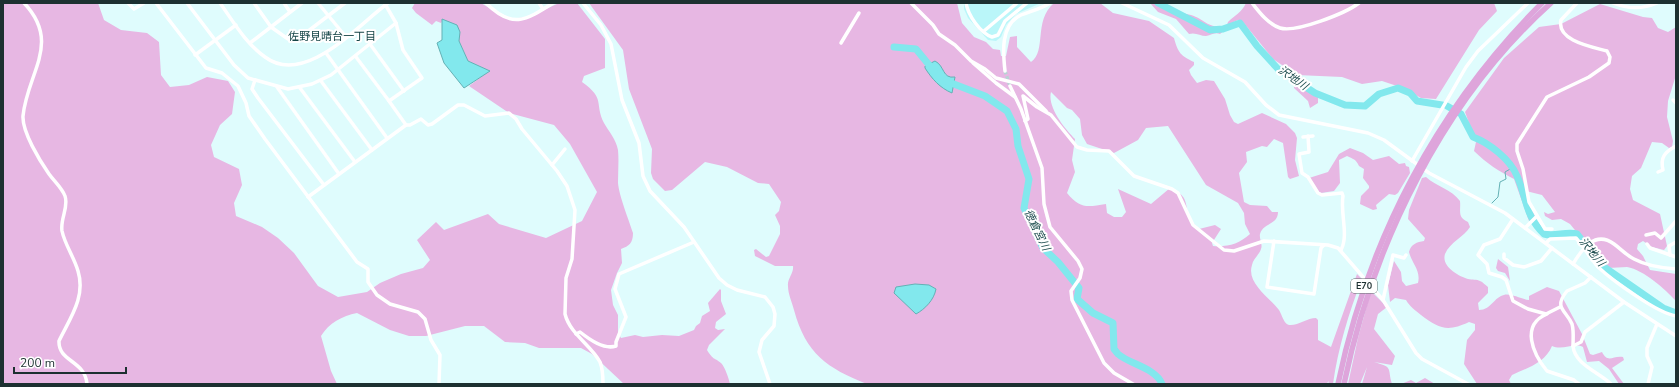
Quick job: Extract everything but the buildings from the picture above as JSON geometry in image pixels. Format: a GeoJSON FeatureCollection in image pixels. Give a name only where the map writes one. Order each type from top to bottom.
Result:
{"type":"FeatureCollection","features":[{"type":"Feature","properties":{"kind":"highway","name":"E70"},"geometry":{"type":"LineString","coordinates":[[1338,384],[1350,330],[1360,296],[1375,255],[1405,195],[1448,115],[1542,3]]}},
{"type":"Feature","properties":{"kind":"highway","name":"E70"},"geometry":{"type":"LineString","coordinates":[[1496,56],[1550,3]]}},
{"type":"Feature","properties":{"kind":"highway","name":"E70"},"geometry":{"type":"LineString","coordinates":[[1344,384],[1357,328],[1369,290],[1405,195]]}},
{"type":"Feature","properties":{"kind":"street"},"geometry":{"type":"LineString","coordinates":[[24,3],[33,12],[39,23],[42,42],[38,65],[23,116],[24,126],[44,166],[65,196],[66,203],[61,222],[62,232],[78,270],[81,284],[81,296],[59,341],[59,347],[65,356],[85,372],[87,384]]}},
{"type":"Feature","properties":{"kind":"street"},"geometry":{"type":"LineString","coordinates":[[128,3],[134,9],[144,3]]}},
{"type":"Feature","properties":{"kind":"street"},"geometry":{"type":"LineString","coordinates":[[156,3],[206,68],[222,73],[238,86],[246,102],[249,116],[358,262],[368,269],[368,282],[377,296],[390,304],[418,312],[425,319],[431,340],[440,355],[439,384]]}},
{"type":"Feature","properties":{"kind":"street"},"geometry":{"type":"LineString","coordinates":[[187,3],[234,65],[248,78],[288,89],[300,88],[321,80],[338,70],[356,57],[396,23]]}},
{"type":"Feature","properties":{"kind":"street"},"geometry":{"type":"LineString","coordinates":[[220,3],[250,43],[264,57],[276,63],[299,64],[310,61],[326,53],[386,4],[396,23],[403,50],[422,78],[389,101]]}},
{"type":"Feature","properties":{"kind":"street"},"geometry":{"type":"LineString","coordinates":[[254,3],[271,27],[288,39],[298,37],[345,3]]}},
{"type":"Feature","properties":{"kind":"street"},"geometry":{"type":"LineString","coordinates":[[284,3],[290,12]]}},
{"type":"Feature","properties":{"kind":"street"},"geometry":{"type":"LineString","coordinates":[[250,43],[302,3]]}},
{"type":"Feature","properties":{"kind":"street"},"geometry":{"type":"LineString","coordinates":[[318,3],[346,37]]}},
{"type":"Feature","properties":{"kind":"street"},"geometry":{"type":"LineString","coordinates":[[486,3],[500,16],[514,20],[529,17],[553,3]]}},
{"type":"Feature","properties":{"kind":"street"},"geometry":{"type":"LineString","coordinates":[[539,3],[543,9]]}},
{"type":"Feature","properties":{"kind":"street"},"geometry":{"type":"LineString","coordinates":[[584,3],[601,25],[611,44],[622,100],[639,143],[642,171],[646,186],[684,227],[719,278],[727,285],[737,290],[765,297],[774,307],[774,326],[762,340],[759,352],[770,384]]}},
{"type":"Feature","properties":{"kind":"street"},"geometry":{"type":"LineString","coordinates":[[911,3],[933,25],[939,34],[955,45],[996,83],[1016,97]]}},
{"type":"Feature","properties":{"kind":"street"},"geometry":{"type":"LineString","coordinates":[[966,3],[969,13],[984,31],[989,36],[996,37],[1005,21],[1027,3]]}},
{"type":"Feature","properties":{"kind":"street"},"geometry":{"type":"LineString","coordinates":[[984,31],[1017,3]]}},
{"type":"Feature","properties":{"kind":"street"},"geometry":{"type":"LineString","coordinates":[[1005,72],[1003,54],[1004,42],[1009,28],[1020,16],[1048,3]]}},
{"type":"Feature","properties":{"kind":"street"},"geometry":{"type":"LineString","coordinates":[[1122,3],[1169,25],[1203,58],[1245,82],[1266,105],[1279,115],[1376,135],[1412,161],[1449,184],[1513,219],[1624,302],[1676,336]]}},
{"type":"Feature","properties":{"kind":"street"},"geometry":{"type":"LineString","coordinates":[[1252,3],[1271,23],[1282,28],[1309,24],[1328,18],[1352,8],[1359,3]]}},
{"type":"Feature","properties":{"kind":"street"},"geometry":{"type":"LineString","coordinates":[[1412,161],[1466,67],[1478,51],[1528,3]]}},
{"type":"Feature","properties":{"kind":"street"},"geometry":{"type":"LineString","coordinates":[[1552,229],[1545,229],[1534,219],[1527,195],[1523,169],[1517,151],[1517,144],[1547,97],[1589,77],[1610,63],[1610,58],[1607,51],[1571,40],[1562,31],[1561,20],[1577,3]]}},
{"type":"Feature","properties":{"kind":"street"},"geometry":{"type":"LineString","coordinates":[[1613,3],[1633,8],[1650,6],[1657,3]]}},
{"type":"Feature","properties":{"kind":"street"},"geometry":{"type":"LineString","coordinates":[[841,44],[859,13]]}},
{"type":"Feature","properties":{"kind":"street"},"geometry":{"type":"LineString","coordinates":[[195,55],[236,25]]}},
{"type":"Feature","properties":{"kind":"street"},"geometry":{"type":"LineString","coordinates":[[370,44],[404,91]]}},
{"type":"Feature","properties":{"kind":"street"},"geometry":{"type":"LineString","coordinates":[[326,53],[388,138]]}},
{"type":"Feature","properties":{"kind":"street"},"geometry":{"type":"LineString","coordinates":[[356,57],[406,125]]}},
{"type":"Feature","properties":{"kind":"street"},"geometry":{"type":"LineString","coordinates":[[971,61],[989,71],[996,78],[1019,84],[1046,111],[1076,147],[1087,150],[1109,151],[1134,176],[1172,189],[1178,193],[1193,225],[1224,250],[1234,251],[1254,243],[1274,241],[1334,246],[1341,250],[1383,299],[1406,338],[1422,359],[1468,384]]}},
{"type":"Feature","properties":{"kind":"street"},"geometry":{"type":"LineString","coordinates":[[255,80],[252,89],[261,103],[324,186]]}},
{"type":"Feature","properties":{"kind":"street"},"geometry":{"type":"LineString","coordinates":[[321,80],[372,150]]}},
{"type":"Feature","properties":{"kind":"street"},"geometry":{"type":"LineString","coordinates":[[1010,86],[1016,97],[1042,168],[1044,204],[1049,223],[1053,231],[1074,256],[1082,269],[1080,278],[1071,291],[1072,300],[1104,363],[1114,373],[1132,384]]}},
{"type":"Feature","properties":{"kind":"street"},"geometry":{"type":"LineString","coordinates":[[277,87],[339,174]]}},
{"type":"Feature","properties":{"kind":"street"},"geometry":{"type":"LineString","coordinates":[[300,88],[355,162]]}},
{"type":"Feature","properties":{"kind":"street"},"geometry":{"type":"LineString","coordinates":[[1025,121],[1028,119],[1028,115],[1022,96],[1041,110],[1046,111]]}},
{"type":"Feature","properties":{"kind":"street"},"geometry":{"type":"LineString","coordinates":[[308,197],[406,125],[410,125],[421,119],[428,125],[432,124],[458,105],[464,105],[485,116],[509,113],[516,119],[522,129],[552,165],[567,186],[575,210],[572,259],[566,278],[566,320],[600,363],[603,384]]}},
{"type":"Feature","properties":{"kind":"street"},"geometry":{"type":"LineString","coordinates":[[1308,136],[1309,152],[1299,156],[1302,172],[1308,177],[1318,192],[1322,195],[1342,193],[1343,196],[1342,220],[1345,243],[1341,250]]}},
{"type":"Feature","properties":{"kind":"street"},"geometry":{"type":"LineString","coordinates":[[1303,137],[1313,136]]}},
{"type":"Feature","properties":{"kind":"street"},"geometry":{"type":"LineString","coordinates":[[1658,172],[1663,170],[1661,160],[1664,155],[1676,146]]}},
{"type":"Feature","properties":{"kind":"street"},"geometry":{"type":"LineString","coordinates":[[552,165],[564,149]]}},
{"type":"Feature","properties":{"kind":"street"},"geometry":{"type":"LineString","coordinates":[[1513,219],[1502,237],[1495,242],[1484,245],[1478,256],[1487,264],[1489,274],[1506,280],[1513,301],[1528,309],[1548,314]]}},
{"type":"Feature","properties":{"kind":"street"},"geometry":{"type":"LineString","coordinates":[[1525,228],[1534,219]]}},
{"type":"Feature","properties":{"kind":"street"},"geometry":{"type":"LineString","coordinates":[[1646,235],[1657,234],[1661,238],[1676,221]]}},
{"type":"Feature","properties":{"kind":"street"},"geometry":{"type":"LineString","coordinates":[[1546,243],[1550,239],[1576,238],[1591,259],[1604,272],[1662,311],[1676,316]]}},
{"type":"Feature","properties":{"kind":"street"},"geometry":{"type":"LineString","coordinates":[[1573,264],[1582,249],[1590,242],[1606,240],[1629,257],[1644,264],[1676,269]]}},
{"type":"Feature","properties":{"kind":"street"},"geometry":{"type":"LineString","coordinates":[[1274,241],[1267,287],[1314,294],[1321,248],[1324,245]]}},
{"type":"Feature","properties":{"kind":"street"},"geometry":{"type":"LineString","coordinates":[[576,334],[580,332],[591,341],[610,348],[616,346],[616,342],[626,317],[615,289],[619,274],[694,242]]}},
{"type":"Feature","properties":{"kind":"street"},"geometry":{"type":"LineString","coordinates":[[1670,255],[1669,246],[1676,242]]}},
{"type":"Feature","properties":{"kind":"street"},"geometry":{"type":"LineString","coordinates":[[1647,244],[1650,248],[1676,257]]}},
{"type":"Feature","properties":{"kind":"street"},"geometry":{"type":"LineString","coordinates":[[1504,254],[1504,258],[1513,265],[1524,267],[1541,261],[1552,248]]}},
{"type":"Feature","properties":{"kind":"street"},"geometry":{"type":"LineString","coordinates":[[1383,299],[1393,255],[1404,258],[1406,255]]}},
{"type":"Feature","properties":{"kind":"street"},"geometry":{"type":"LineString","coordinates":[[1579,384],[1574,380],[1547,371],[1530,337],[1537,318],[1560,307],[1567,291],[1585,283],[1591,277]]}},
{"type":"Feature","properties":{"kind":"street"},"geometry":{"type":"LineString","coordinates":[[1573,346],[1581,342],[1585,332],[1624,302]]}},
{"type":"Feature","properties":{"kind":"street"},"geometry":{"type":"LineString","coordinates":[[1560,307],[1573,327],[1573,346],[1576,356],[1581,362],[1602,375],[1611,384]]}},
{"type":"Feature","properties":{"kind":"street"},"geometry":{"type":"LineString","coordinates":[[1648,384],[1652,367],[1647,356],[1647,348],[1657,324]]}},
{"type":"Feature","properties":{"kind":"shaded area"},"geometry":{"type":"Polygon","coordinates":[[[3,3],[98,3],[104,20],[121,30],[147,33],[159,42],[161,75],[170,87],[189,85],[207,77],[228,81],[235,92],[232,114],[220,125],[211,145],[214,157],[239,169],[242,185],[234,203],[236,216],[262,227],[278,238],[294,253],[318,286],[338,297],[367,292],[380,283],[401,274],[423,268],[430,260],[417,240],[436,222],[444,230],[488,214],[499,224],[546,238],[582,221],[597,192],[570,144],[554,125],[509,113],[469,86],[489,71],[468,61],[459,41],[443,19],[441,23],[436,21],[432,25],[416,13],[412,8],[415,3],[481,3],[507,19],[529,17],[559,3],[577,3],[605,39],[605,68],[584,76],[582,82],[597,97],[601,116],[617,146],[618,183],[622,201],[633,233],[630,244],[621,249],[622,263],[611,290],[613,305],[618,315],[618,333],[621,338],[635,335],[643,337],[662,335],[679,336],[694,330],[700,323],[702,316],[710,311],[708,303],[720,289],[721,301],[726,314],[716,322],[715,328],[718,330],[725,329],[709,345],[707,350],[722,365],[727,373],[730,384],[624,384],[592,354],[581,348],[539,348],[525,343],[505,342],[484,326],[465,326],[426,336],[409,336],[390,330],[357,313],[336,321],[324,331],[321,336],[331,371],[337,384],[3,384],[3,3]]]}},
{"type":"Feature","properties":{"kind":"shaded area"},"geometry":{"type":"Polygon","coordinates":[[[589,3],[957,3],[962,23],[974,37],[986,42],[993,49],[1000,50],[1001,56],[1006,56],[1010,37],[1017,36],[1017,47],[1031,62],[1036,57],[1038,51],[1044,18],[1054,3],[1100,3],[1113,13],[1149,21],[1174,38],[1181,53],[1186,58],[1194,62],[1194,65],[1189,70],[1197,83],[1206,80],[1214,81],[1225,99],[1234,122],[1238,124],[1262,113],[1286,124],[1295,133],[1297,138],[1295,160],[1299,176],[1290,179],[1288,177],[1283,143],[1274,139],[1267,147],[1262,146],[1246,152],[1247,162],[1239,173],[1244,202],[1250,205],[1267,206],[1272,212],[1278,212],[1276,219],[1264,228],[1260,234],[1261,247],[1253,263],[1251,272],[1252,278],[1260,290],[1279,310],[1287,324],[1292,325],[1316,318],[1318,320],[1318,340],[1331,347],[1357,274],[1362,279],[1344,330],[1333,384],[1328,384],[1329,381],[1326,384],[867,384],[840,372],[820,358],[812,349],[799,325],[789,292],[788,283],[793,266],[775,266],[755,256],[754,250],[756,249],[766,257],[769,256],[780,234],[780,226],[775,215],[779,211],[781,202],[769,184],[758,183],[727,167],[705,162],[672,190],[665,191],[653,179],[651,173],[652,149],[629,89],[623,50],[589,3]],[[1051,92],[1050,98],[1054,111],[1066,130],[1075,139],[1072,160],[1075,172],[1067,193],[1076,202],[1084,206],[1106,204],[1107,213],[1114,217],[1122,217],[1126,212],[1118,189],[1151,204],[1170,188],[1177,191],[1184,198],[1193,224],[1199,229],[1215,225],[1221,229],[1212,243],[1213,246],[1233,244],[1250,234],[1245,224],[1244,213],[1238,203],[1206,185],[1168,126],[1146,128],[1138,140],[1114,153],[1087,144],[1082,135],[1080,119],[1072,110],[1067,108],[1051,92]]]}},
{"type":"Feature","properties":{"kind":"shaded area"},"geometry":{"type":"Polygon","coordinates":[[[964,3],[1041,3],[1016,14],[1006,25],[1001,37],[996,41],[988,40],[968,18],[964,9],[964,3]]]}},
{"type":"Feature","properties":{"kind":"shaded area"},"geometry":{"type":"Polygon","coordinates":[[[1150,3],[1167,10],[1191,15],[1213,26],[1223,27],[1225,30],[1220,34],[1215,33],[1206,36],[1194,33],[1189,34],[1176,19],[1158,12],[1150,3]]]}},
{"type":"Feature","properties":{"kind":"shaded area"},"geometry":{"type":"Polygon","coordinates":[[[1246,3],[1494,3],[1497,11],[1479,30],[1436,99],[1421,98],[1403,88],[1382,81],[1362,84],[1342,77],[1297,75],[1273,59],[1243,22],[1238,20],[1227,25],[1228,22],[1246,3]]]}},
{"type":"Feature","properties":{"kind":"shaded area"},"geometry":{"type":"Polygon","coordinates":[[[1600,4],[1643,17],[1652,18],[1658,28],[1668,32],[1676,27],[1676,75],[1668,101],[1667,117],[1673,141],[1672,147],[1669,148],[1662,143],[1652,142],[1641,168],[1632,176],[1630,189],[1633,200],[1660,214],[1667,246],[1664,250],[1652,247],[1643,241],[1638,244],[1637,249],[1643,256],[1650,270],[1676,274],[1676,301],[1647,276],[1634,269],[1627,267],[1608,268],[1570,224],[1561,219],[1552,220],[1545,216],[1544,212],[1548,214],[1555,212],[1542,195],[1526,191],[1535,216],[1529,221],[1514,179],[1493,167],[1474,151],[1476,142],[1465,112],[1504,58],[1539,27],[1561,24],[1600,4]]]}},
{"type":"Feature","properties":{"kind":"shaded area"},"geometry":{"type":"Polygon","coordinates":[[[442,19],[457,25],[460,32],[459,41],[468,61],[490,71],[464,88],[444,63],[437,43],[442,40],[442,19]]]}},
{"type":"Feature","properties":{"kind":"shaded area"},"geometry":{"type":"Polygon","coordinates":[[[935,61],[941,66],[948,76],[955,77],[952,93],[937,83],[925,68],[925,66],[935,61]]]}},
{"type":"Feature","properties":{"kind":"shaded area"},"geometry":{"type":"Polygon","coordinates":[[[1294,84],[1318,97],[1318,103],[1310,108],[1308,101],[1294,88],[1294,84]]]}},
{"type":"Feature","properties":{"kind":"shaded area"},"geometry":{"type":"Polygon","coordinates":[[[1350,148],[1363,153],[1373,160],[1389,156],[1399,164],[1405,163],[1406,166],[1409,167],[1410,173],[1398,193],[1395,195],[1389,194],[1376,205],[1377,209],[1373,210],[1360,204],[1361,196],[1369,188],[1369,186],[1363,178],[1364,169],[1359,166],[1357,162],[1347,156],[1339,160],[1340,183],[1334,191],[1321,193],[1317,191],[1309,178],[1328,172],[1339,154],[1350,148]]]}},
{"type":"Feature","properties":{"kind":"shaded area"},"geometry":{"type":"Polygon","coordinates":[[[1426,177],[1448,191],[1460,201],[1461,216],[1468,222],[1470,227],[1450,246],[1444,259],[1448,267],[1460,276],[1468,279],[1479,280],[1488,287],[1488,293],[1478,303],[1479,310],[1487,308],[1498,298],[1504,295],[1529,300],[1529,296],[1547,287],[1559,291],[1582,334],[1590,354],[1593,355],[1602,352],[1606,358],[1623,357],[1624,360],[1612,368],[1624,384],[1619,384],[1609,369],[1599,361],[1587,362],[1583,347],[1576,345],[1560,348],[1552,346],[1545,357],[1540,361],[1512,375],[1509,380],[1511,384],[1477,384],[1464,364],[1467,340],[1475,330],[1475,324],[1469,322],[1455,327],[1444,328],[1427,320],[1409,305],[1406,300],[1395,298],[1390,302],[1388,285],[1394,261],[1401,272],[1402,281],[1406,286],[1418,283],[1418,274],[1409,252],[1413,245],[1424,241],[1425,238],[1408,219],[1409,210],[1422,178],[1426,177]]]}},
{"type":"Feature","properties":{"kind":"shaded area"},"geometry":{"type":"Polygon","coordinates":[[[1498,259],[1508,267],[1510,281],[1505,273],[1498,271],[1496,268],[1498,259]]]}},
{"type":"Feature","properties":{"kind":"shaded area"},"geometry":{"type":"Polygon","coordinates":[[[915,284],[929,285],[936,289],[929,304],[916,314],[894,293],[896,287],[915,284]]]}},
{"type":"Feature","properties":{"kind":"shaded area"},"geometry":{"type":"Polygon","coordinates":[[[1371,291],[1387,307],[1378,314],[1374,329],[1395,356],[1392,365],[1374,362],[1389,369],[1392,384],[1362,384],[1367,367],[1360,384],[1348,384],[1358,338],[1371,291]]]}},
{"type":"Feature","properties":{"kind":"shaded area"},"geometry":{"type":"Polygon","coordinates":[[[1425,378],[1435,384],[1401,384],[1411,380],[1416,383],[1425,378]]]}},
{"type":"Feature","properties":{"kind":"waterway","name":"沢地川"},"geometry":{"type":"LineString","coordinates":[[1158,3],[1210,30],[1223,29],[1240,23],[1257,46],[1278,69],[1315,93],[1345,105],[1365,106],[1379,94],[1398,88],[1410,93],[1417,101],[1442,105]]}},
{"type":"Feature","properties":{"kind":"waterway","name":"徳倉宮川"},"geometry":{"type":"LineString","coordinates":[[894,47],[916,49],[934,71]]}},
{"type":"Feature","properties":{"kind":"waterway","name":"徳倉宮川"},"geometry":{"type":"LineString","coordinates":[[946,81],[985,96],[1007,111],[1016,129],[1018,146],[1029,179],[1024,208],[1043,248],[1058,262],[1079,288],[1077,299],[1093,313],[1113,323],[1114,349],[1118,354],[1154,374],[1162,384]]}},
{"type":"Feature","properties":{"kind":"waterway","name":"沢地川"},"geometry":{"type":"LineString","coordinates":[[1447,106],[1461,114],[1473,137],[1492,147],[1514,170],[1530,214],[1544,234],[1577,234],[1601,265],[1663,308],[1676,313]]}},
{"type":"Feature","properties":{"kind":"waterway"},"geometry":{"type":"LineString","coordinates":[[1492,203],[1498,197],[1500,182],[1506,179],[1505,172],[1512,168]]}},
{"type":"Feature","properties":{"kind":"tunnel"},"geometry":{"type":"LineString","coordinates":[[1005,71],[1010,86]]}},
{"type":"Feature","properties":{"kind":"district","name":"佐野見晴台一丁目"},"geometry":{"type":"Point","coordinates":[332,36]}}]}
